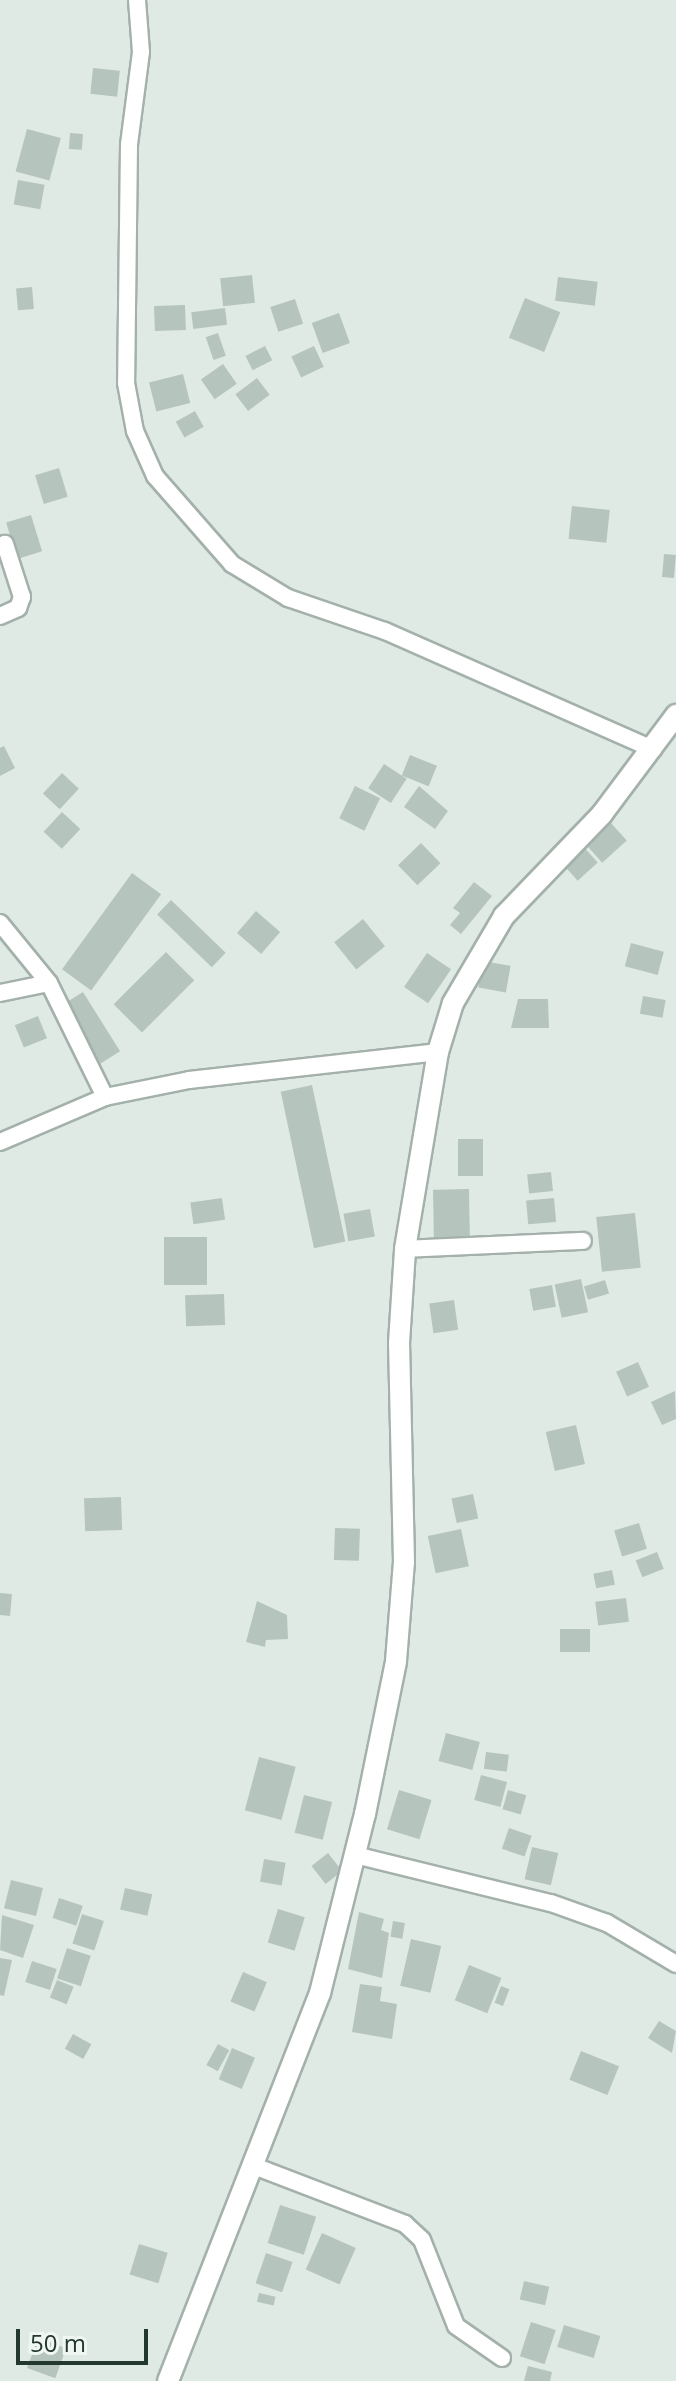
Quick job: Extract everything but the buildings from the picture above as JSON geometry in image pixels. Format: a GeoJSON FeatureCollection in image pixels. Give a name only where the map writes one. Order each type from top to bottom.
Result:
{"type":"FeatureCollection","features":[{"type":"Feature","properties":{"kind":"street"},"geometry":{"type":"LineString","coordinates":[[137,0],[141,52],[129,145],[126,383],[135,431],[155,476],[232,564],[288,598],[385,631],[653,749]]}},
{"type":"Feature","properties":{"kind":"street"},"geometry":{"type":"LineString","coordinates":[[0,616],[18,608],[22,597],[5,544]]}},
{"type":"Feature","properties":{"kind":"street"},"geometry":{"type":"LineString","coordinates":[[168,2381],[320,1993],[355,1855],[396,1661],[402,1590],[405,1249],[438,1052],[453,1003],[487,938],[653,749],[676,715]]}},
{"type":"Feature","properties":{"kind":"street"},"geometry":{"type":"LineString","coordinates":[[0,923],[49,983],[105,1097]]}},
{"type":"Feature","properties":{"kind":"street"},"geometry":{"type":"LineString","coordinates":[[0,993],[49,983]]}},
{"type":"Feature","properties":{"kind":"street"},"geometry":{"type":"LineString","coordinates":[[0,1142],[105,1097],[268,1067],[438,1052]]}},
{"type":"Feature","properties":{"kind":"street"},"geometry":{"type":"LineString","coordinates":[[405,1249],[583,1241]]}},
{"type":"Feature","properties":{"kind":"street"},"geometry":{"type":"LineString","coordinates":[[355,1855],[551,1903],[607,1923],[676,1964]]}},
{"type":"Feature","properties":{"kind":"street"},"geometry":{"type":"LineString","coordinates":[[254,2166],[405,2224],[422,2240],[456,2326],[502,2358]]}}]}
